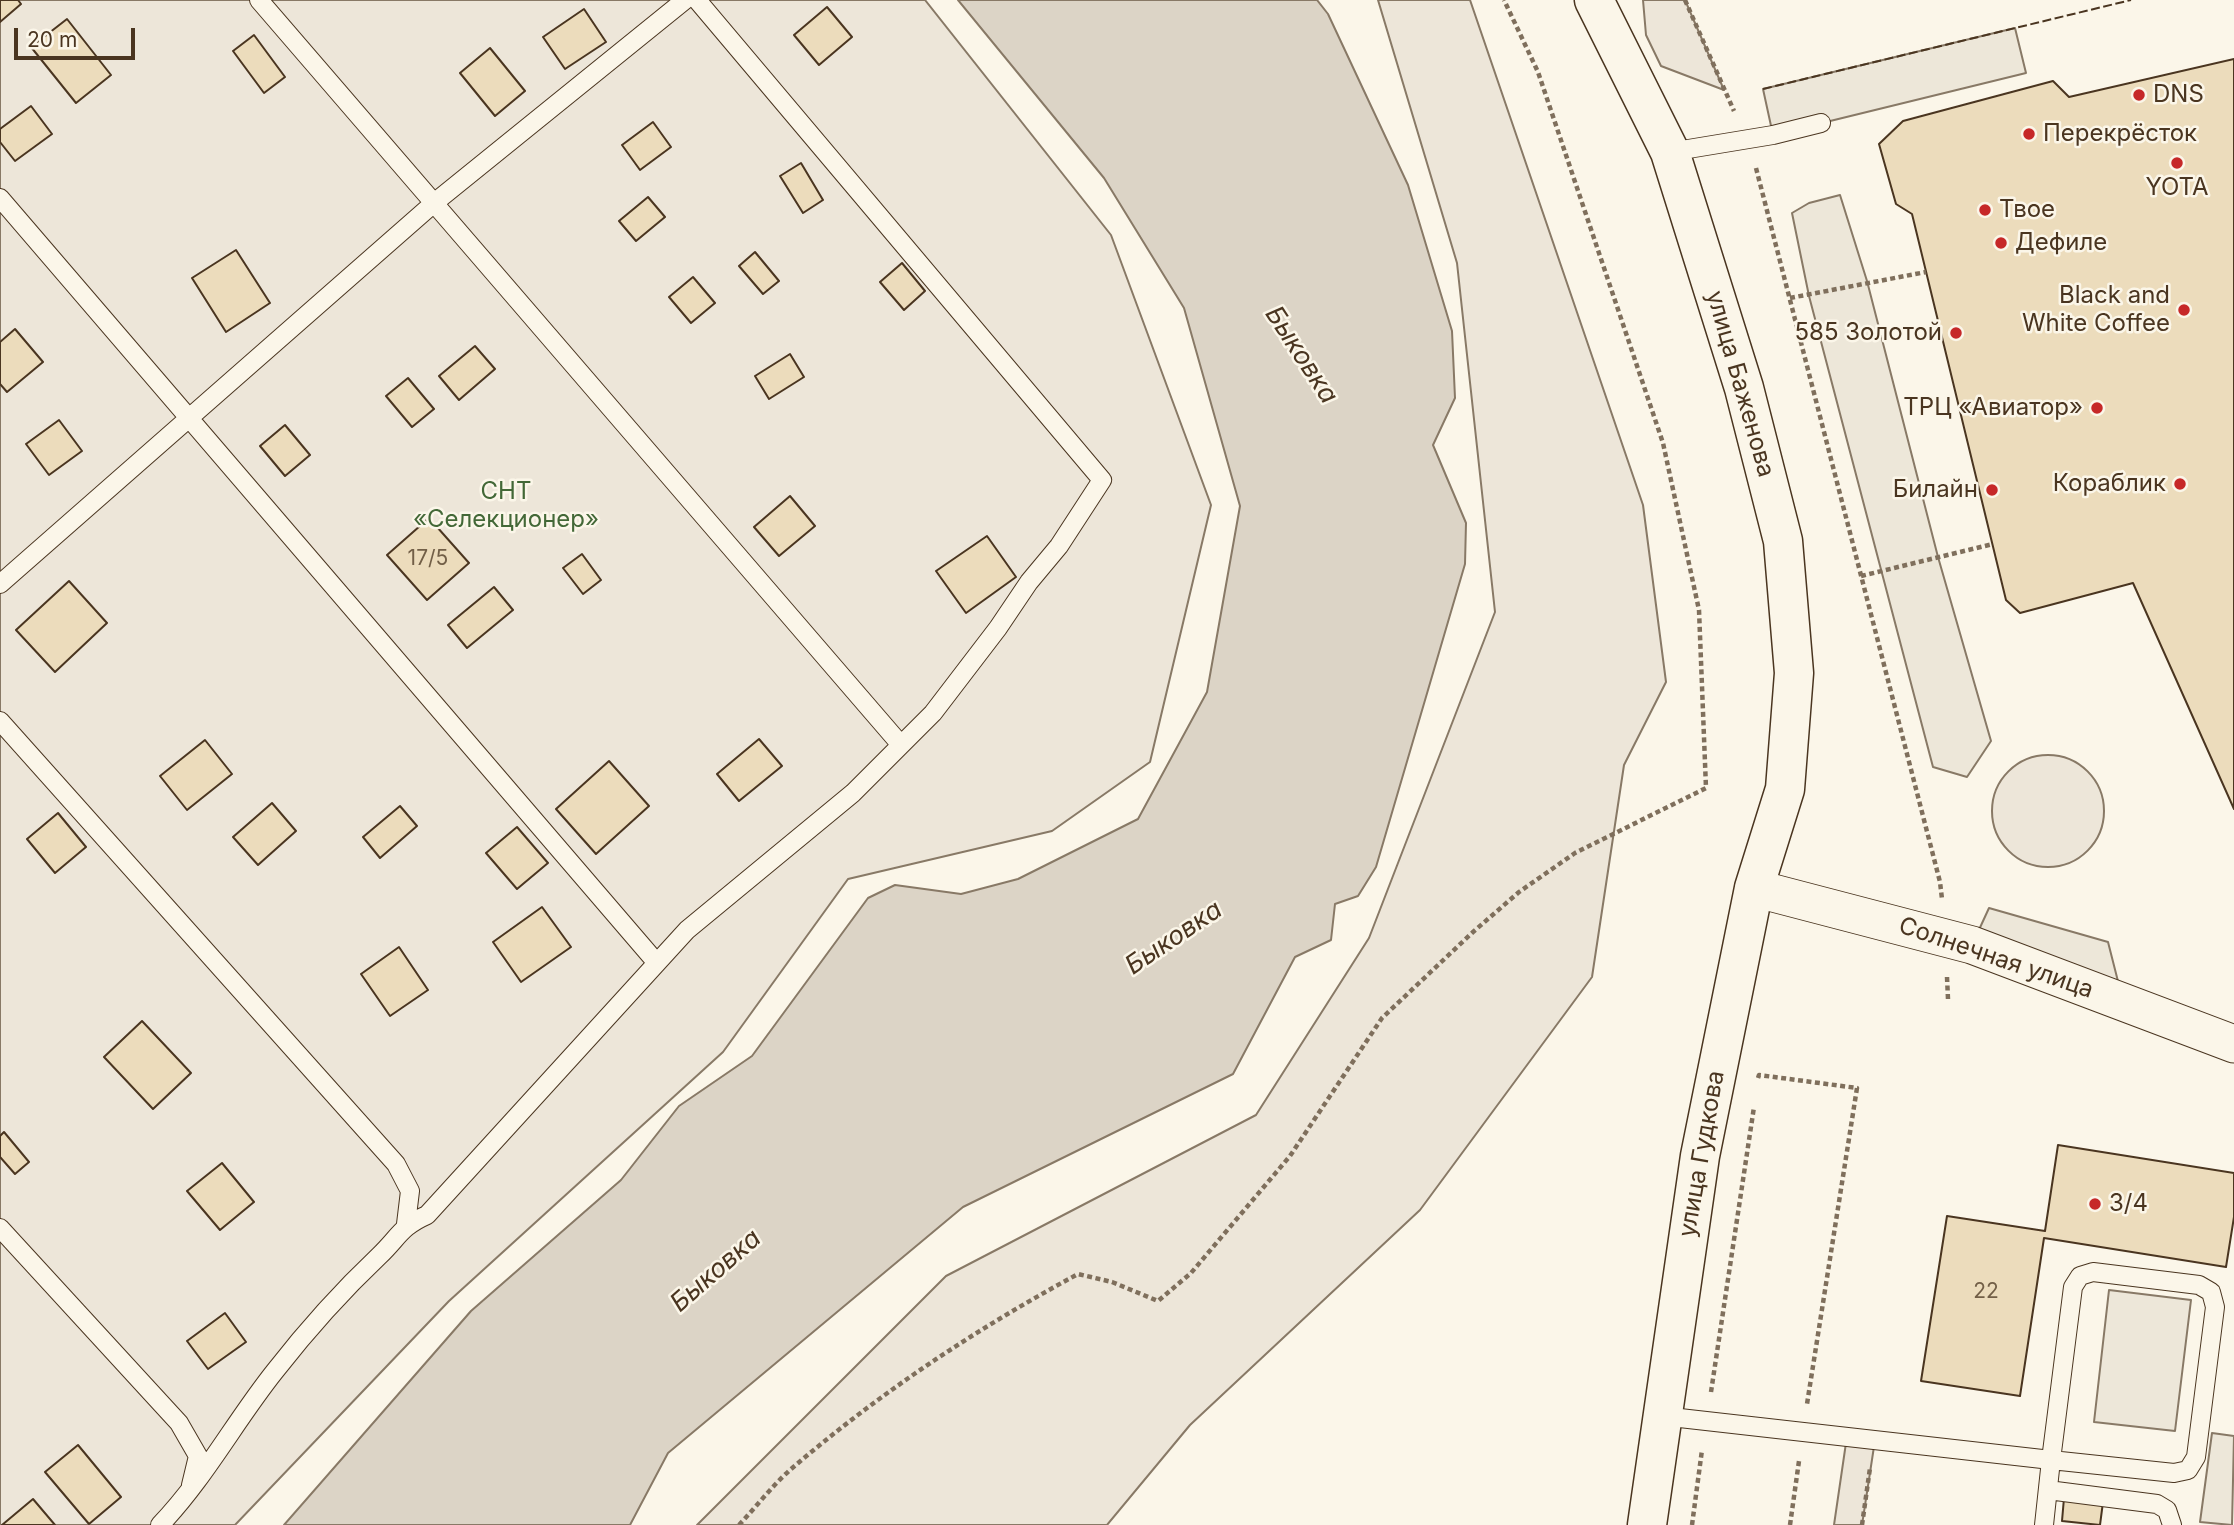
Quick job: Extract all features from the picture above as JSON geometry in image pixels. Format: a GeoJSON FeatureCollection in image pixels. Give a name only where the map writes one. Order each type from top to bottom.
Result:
{"type":"FeatureCollection","features":[{"type":"Feature","properties":{"kind":"street","name":"улица Баженова"},"geometry":{"type":"LineString","coordinates":[[1594,0],[1670,152],[1744,388],[1783,541],[1794,673],[1785,789]]}},
{"type":"Feature","properties":{"kind":"street","name":"улица Гудкова"},"geometry":{"type":"LineString","coordinates":[[1647,1525],[1700,1156],[1754,888],[1785,789]]}},
{"type":"Feature","properties":{"kind":"street","name":"Солнечная улица"},"geometry":{"type":"LineString","coordinates":[[1754,888],[1946,936],[2234,1044]]}},
{"type":"Feature","properties":{"kind":"lane"},"geometry":{"type":"LineString","coordinates":[[259,0],[901,745]]}},
{"type":"Feature","properties":{"kind":"lane"},"geometry":{"type":"LineString","coordinates":[[0,584],[434,203],[685,0]]}},
{"type":"Feature","properties":{"kind":"lane"},"geometry":{"type":"LineString","coordinates":[[160,1525],[189,1494],[274,1372],[360,1271],[379,1256],[406,1224],[427,1215],[687,929],[853,793],[933,713],[999,628],[1029,582],[1059,547],[1102,480],[697,0]]}},
{"type":"Feature","properties":{"kind":"lane"},"geometry":{"type":"LineString","coordinates":[[1670,152],[1821,123]]}},
{"type":"Feature","properties":{"kind":"lane"},"geometry":{"type":"LineString","coordinates":[[0,198],[656,962]]}},
{"type":"Feature","properties":{"kind":"lane"},"geometry":{"type":"LineString","coordinates":[[0,722],[396,1164],[410,1191],[406,1224]]}},
{"type":"Feature","properties":{"kind":"lane"},"geometry":{"type":"LineString","coordinates":[[0,1228],[179,1423],[198,1456],[189,1494]]}},
{"type":"Feature","properties":{"kind":"lane"},"geometry":{"type":"LineString","coordinates":[[1662,1416],[2051,1460],[2174,1473],[2188,1471],[2196,1457],[2215,1307],[2211,1292],[2199,1285],[2093,1272],[2080,1276],[2073,1287],[2051,1460],[2044,1525]]}},
{"type":"Feature","properties":{"kind":"lane"},"geometry":{"type":"LineString","coordinates":[[2048,1490],[2157,1504],[2168,1510],[2172,1525]]}},
{"type":"Feature","properties":{"kind":"path"},"geometry":{"type":"LineString","coordinates":[[739,1525],[789,1471],[929,1364],[1019,1306],[1078,1274],[1112,1282],[1158,1301],[1191,1273],[1290,1156],[1382,1018],[1473,932],[1519,892],[1575,853],[1706,788],[1699,610],[1663,443],[1538,72],[1504,0]]}},
{"type":"Feature","properties":{"kind":"path"},"geometry":{"type":"LineString","coordinates":[[1685,0],[1748,138],[1940,882],[1946,936],[1948,999]]}},
{"type":"Feature","properties":{"kind":"path"},"geometry":{"type":"LineString","coordinates":[[1789,298],[1926,272]]}},
{"type":"Feature","properties":{"kind":"path"},"geometry":{"type":"LineString","coordinates":[[1861,576],[1993,544]]}},
{"type":"Feature","properties":{"kind":"path"},"geometry":{"type":"LineString","coordinates":[[1757,1089],[1759,1075],[1857,1087],[1790,1525]]}},
{"type":"Feature","properties":{"kind":"path"},"geometry":{"type":"LineString","coordinates":[[1692,1525],[1755,1102]]}},
{"type":"Feature","properties":{"kind":"path"},"geometry":{"type":"LineString","coordinates":[[1862,1525],[1875,1440]]}},
{"type":"Feature","properties":{"kind":"green space","name":"СНТ «Селекционер»"},"geometry":{"type":"Polygon","coordinates":[[[0,0],[925,0],[1111,235],[1211,505],[1150,762],[1052,831],[848,879],[723,1052],[449,1301],[235,1525],[0,1525],[0,0]]]}},
{"type":"Feature","properties":{"kind":"green space"},"geometry":{"type":"Polygon","coordinates":[[[1378,0],[1470,0],[1643,505],[1666,682],[1624,765],[1592,977],[1420,1210],[1190,1425],[1107,1525],[697,1525],[946,1276],[1256,1115],[1369,938],[1495,612],[1457,263],[1378,0]]]}},
{"type":"Feature","properties":{"kind":"green space"},"geometry":{"type":"Polygon","coordinates":[[[1643,0],[1685,0],[1724,90],[1661,66],[1646,35],[1643,0]]]}},
{"type":"Feature","properties":{"kind":"green space"},"geometry":{"type":"Polygon","coordinates":[[[2048,755],[2069,760],[2087,772],[2099,790],[2104,811],[2099,832],[2087,850],[2069,862],[2048,867],[2027,862],[2009,850],[1997,832],[1992,811],[1997,790],[2009,772],[2027,760],[2048,755]]]}},
{"type":"Feature","properties":{"kind":"green space"},"geometry":{"type":"Polygon","coordinates":[[[1847,1436],[1875,1440],[1862,1525],[1834,1525],[1847,1436]]]}},
{"type":"Feature","properties":{"kind":"shaded area"},"geometry":{"type":"Polygon","coordinates":[[[2015,28],[2026,73],[1773,135],[1763,89],[2015,28]]]}},
{"type":"Feature","properties":{"kind":"shaded area"},"geometry":{"type":"Polygon","coordinates":[[[1840,195],[1867,281],[1938,557],[1991,741],[1967,777],[1933,767],[1809,296],[1792,213],[1809,203],[1840,195]]]}},
{"type":"Feature","properties":{"kind":"shaded area"},"geometry":{"type":"Polygon","coordinates":[[[1989,908],[2108,942],[2123,1001],[1972,945],[1989,908]]]}},
{"type":"Feature","properties":{"kind":"shaded area"},"geometry":{"type":"Polygon","coordinates":[[[2109,1290],[2191,1300],[2175,1431],[2094,1422],[2109,1290]]]}},
{"type":"Feature","properties":{"kind":"shaded area"},"geometry":{"type":"Polygon","coordinates":[[[2212,1433],[2234,1436],[2232,1525],[2200,1522],[2212,1433]]]}},
{"type":"Feature","properties":{"kind":"water","name":"Быковка"},"geometry":{"type":"Polygon","coordinates":[[[958,0],[1317,0],[1328,14],[1408,185],[1452,331],[1455,398],[1433,445],[1466,523],[1465,564],[1376,867],[1358,896],[1335,904],[1331,940],[1295,957],[1233,1074],[963,1207],[668,1453],[630,1525],[284,1525],[471,1311],[621,1180],[679,1106],[752,1056],[868,898],[895,885],[961,894],[1018,879],[1138,819],[1207,692],[1240,506],[1184,308],[1104,178],[958,0]]]}},
{"type":"Feature","properties":{"kind":"building"},"geometry":{"type":"Polygon","coordinates":[[[0,0],[18,0],[21,4],[0,22],[0,0]]]}},
{"type":"Feature","properties":{"kind":"building"},"geometry":{"type":"Polygon","coordinates":[[[827,7],[852,37],[819,65],[794,35],[827,7]]]}},
{"type":"Feature","properties":{"kind":"building"},"geometry":{"type":"Polygon","coordinates":[[[584,9],[606,42],[565,69],[543,37],[584,9]]]}},
{"type":"Feature","properties":{"kind":"building"},"geometry":{"type":"Polygon","coordinates":[[[67,19],[111,75],[76,103],[31,47],[67,19]]]}},
{"type":"Feature","properties":{"kind":"building"},"geometry":{"type":"Polygon","coordinates":[[[254,35],[285,77],[264,93],[233,51],[254,35]]]}},
{"type":"Feature","properties":{"kind":"building"},"geometry":{"type":"Polygon","coordinates":[[[490,48],[525,91],[495,116],[460,73],[490,48]]]}},
{"type":"Feature","properties":{"kind":"building","name":"ТРЦ «Авиатор»"},"geometry":{"type":"Polygon","coordinates":[[[2234,59],[2234,809],[2133,583],[2020,613],[2006,600],[1912,214],[1896,204],[1879,144],[1903,121],[2053,81],[2069,97],[2234,59]]]}},
{"type":"Feature","properties":{"kind":"building"},"geometry":{"type":"Polygon","coordinates":[[[31,106],[52,134],[15,161],[0,142],[0,129],[31,106]]]}},
{"type":"Feature","properties":{"kind":"building"},"geometry":{"type":"Polygon","coordinates":[[[653,122],[671,147],[640,170],[622,145],[653,122]]]}},
{"type":"Feature","properties":{"kind":"building"},"geometry":{"type":"Polygon","coordinates":[[[801,163],[823,200],[803,213],[780,176],[801,163]]]}},
{"type":"Feature","properties":{"kind":"building"},"geometry":{"type":"Polygon","coordinates":[[[648,197],[665,217],[636,241],[619,221],[648,197]]]}},
{"type":"Feature","properties":{"kind":"building"},"geometry":{"type":"Polygon","coordinates":[[[236,250],[270,303],[226,332],[192,278],[236,250]]]}},
{"type":"Feature","properties":{"kind":"building"},"geometry":{"type":"Polygon","coordinates":[[[755,252],[779,281],[763,294],[739,266],[755,252]]]}},
{"type":"Feature","properties":{"kind":"building"},"geometry":{"type":"Polygon","coordinates":[[[902,263],[925,291],[904,310],[880,282],[902,263]]]}},
{"type":"Feature","properties":{"kind":"building"},"geometry":{"type":"Polygon","coordinates":[[[693,277],[715,303],[691,323],[669,297],[693,277]]]}},
{"type":"Feature","properties":{"kind":"building"},"geometry":{"type":"Polygon","coordinates":[[[15,329],[43,362],[7,392],[0,384],[0,342],[15,329]]]}},
{"type":"Feature","properties":{"kind":"building"},"geometry":{"type":"Polygon","coordinates":[[[475,346],[495,369],[459,400],[439,376],[475,346]]]}},
{"type":"Feature","properties":{"kind":"building"},"geometry":{"type":"Polygon","coordinates":[[[790,354],[804,377],[769,399],[755,376],[790,354]]]}},
{"type":"Feature","properties":{"kind":"building"},"geometry":{"type":"Polygon","coordinates":[[[408,378],[434,409],[412,427],[386,396],[408,378]]]}},
{"type":"Feature","properties":{"kind":"building"},"geometry":{"type":"Polygon","coordinates":[[[59,420],[82,451],[49,475],[26,444],[59,420]]]}},
{"type":"Feature","properties":{"kind":"building"},"geometry":{"type":"Polygon","coordinates":[[[285,425],[310,455],[285,476],[260,446],[285,425]]]}},
{"type":"Feature","properties":{"kind":"building"},"geometry":{"type":"Polygon","coordinates":[[[790,496],[815,526],[779,556],[754,527],[790,496]]]}},
{"type":"Feature","properties":{"kind":"building"},"geometry":{"type":"Polygon","coordinates":[[[429,518],[469,563],[427,600],[387,555],[429,518]]]}},
{"type":"Feature","properties":{"kind":"building"},"geometry":{"type":"Polygon","coordinates":[[[987,536],[1016,577],[966,613],[936,571],[987,536]]]}},
{"type":"Feature","properties":{"kind":"building"},"geometry":{"type":"Polygon","coordinates":[[[582,554],[601,580],[583,594],[563,568],[582,554]]]}},
{"type":"Feature","properties":{"kind":"building"},"geometry":{"type":"Polygon","coordinates":[[[69,581],[107,623],[55,672],[16,630],[69,581]]]}},
{"type":"Feature","properties":{"kind":"building"},"geometry":{"type":"Polygon","coordinates":[[[494,587],[513,610],[467,648],[448,625],[494,587]]]}},
{"type":"Feature","properties":{"kind":"building"},"geometry":{"type":"Polygon","coordinates":[[[759,739],[782,766],[739,801],[717,774],[759,739]]]}},
{"type":"Feature","properties":{"kind":"building"},"geometry":{"type":"Polygon","coordinates":[[[205,740],[232,774],[187,810],[160,776],[205,740]]]}},
{"type":"Feature","properties":{"kind":"building"},"geometry":{"type":"Polygon","coordinates":[[[609,761],[649,806],[596,854],[556,809],[609,761]]]}},
{"type":"Feature","properties":{"kind":"building"},"geometry":{"type":"Polygon","coordinates":[[[272,803],[296,831],[258,865],[233,837],[272,803]]]}},
{"type":"Feature","properties":{"kind":"building"},"geometry":{"type":"Polygon","coordinates":[[[400,806],[417,826],[380,858],[363,837],[400,806]]]}},
{"type":"Feature","properties":{"kind":"building"},"geometry":{"type":"Polygon","coordinates":[[[58,813],[86,847],[55,873],[27,839],[58,813]]]}},
{"type":"Feature","properties":{"kind":"building"},"geometry":{"type":"Polygon","coordinates":[[[517,827],[548,863],[517,889],[486,853],[517,827]]]}},
{"type":"Feature","properties":{"kind":"building"},"geometry":{"type":"Polygon","coordinates":[[[542,907],[571,947],[521,982],[493,942],[542,907]]]}},
{"type":"Feature","properties":{"kind":"building"},"geometry":{"type":"Polygon","coordinates":[[[399,947],[428,990],[390,1016],[361,974],[399,947]]]}},
{"type":"Feature","properties":{"kind":"building"},"geometry":{"type":"Polygon","coordinates":[[[142,1021],[191,1073],[153,1109],[104,1057],[142,1021]]]}},
{"type":"Feature","properties":{"kind":"building"},"geometry":{"type":"Polygon","coordinates":[[[4,1132],[29,1162],[15,1174],[0,1157],[0,1136],[4,1132]]]}},
{"type":"Feature","properties":{"kind":"building"},"geometry":{"type":"Polygon","coordinates":[[[2058,1145],[2234,1173],[2234,1217],[2226,1267],[2044,1238],[2020,1396],[1921,1381],[1947,1216],[2045,1231],[2058,1145]]]}},
{"type":"Feature","properties":{"kind":"building"},"geometry":{"type":"Polygon","coordinates":[[[222,1163],[254,1202],[220,1230],[187,1191],[222,1163]]]}},
{"type":"Feature","properties":{"kind":"building"},"geometry":{"type":"Polygon","coordinates":[[[225,1313],[246,1342],[208,1369],[187,1341],[225,1313]]]}},
{"type":"Feature","properties":{"kind":"building"},"geometry":{"type":"Polygon","coordinates":[[[78,1445],[121,1497],[89,1524],[45,1472],[78,1445]]]}},
{"type":"Feature","properties":{"kind":"building"},"geometry":{"type":"Polygon","coordinates":[[[2064,1498],[2103,1502],[2100,1525],[2062,1521],[2064,1498]]]}},
{"type":"Feature","properties":{"kind":"building"},"geometry":{"type":"Polygon","coordinates":[[[33,1499],[55,1525],[2,1525],[33,1499]]]}},
{"type":"Feature","properties":{"kind":"fence"},"geometry":{"type":"LineString","coordinates":[[1763,89],[2131,0]]}},
{"type":"Feature","properties":{"kind":"place","name":"DNS"},"geometry":{"type":"Point","coordinates":[2139,95]}},
{"type":"Feature","properties":{"kind":"place","name":"Перекрёсток"},"geometry":{"type":"Point","coordinates":[2029,134]}},
{"type":"Feature","properties":{"kind":"place","name":"YOTA"},"geometry":{"type":"Point","coordinates":[2177,163]}},
{"type":"Feature","properties":{"kind":"place","name":"Твое"},"geometry":{"type":"Point","coordinates":[1985,210]}},
{"type":"Feature","properties":{"kind":"place","name":"Дефиле"},"geometry":{"type":"Point","coordinates":[2001,243]}},
{"type":"Feature","properties":{"kind":"place","name":"Black and White Coffee"},"geometry":{"type":"Point","coordinates":[2184,310]}},
{"type":"Feature","properties":{"kind":"place","name":"585 Золотой"},"geometry":{"type":"Point","coordinates":[1956,333]}},
{"type":"Feature","properties":{"kind":"place","name":"ТРЦ «Авиатор»"},"geometry":{"type":"Point","coordinates":[2097,408]}},
{"type":"Feature","properties":{"kind":"place","name":"Кораблик"},"geometry":{"type":"Point","coordinates":[2180,484]}},
{"type":"Feature","properties":{"kind":"place","name":"Билайн"},"geometry":{"type":"Point","coordinates":[1992,490]}},
{"type":"Feature","properties":{"kind":"place","name":"3/4"},"geometry":{"type":"Point","coordinates":[2095,1204]}}]}
